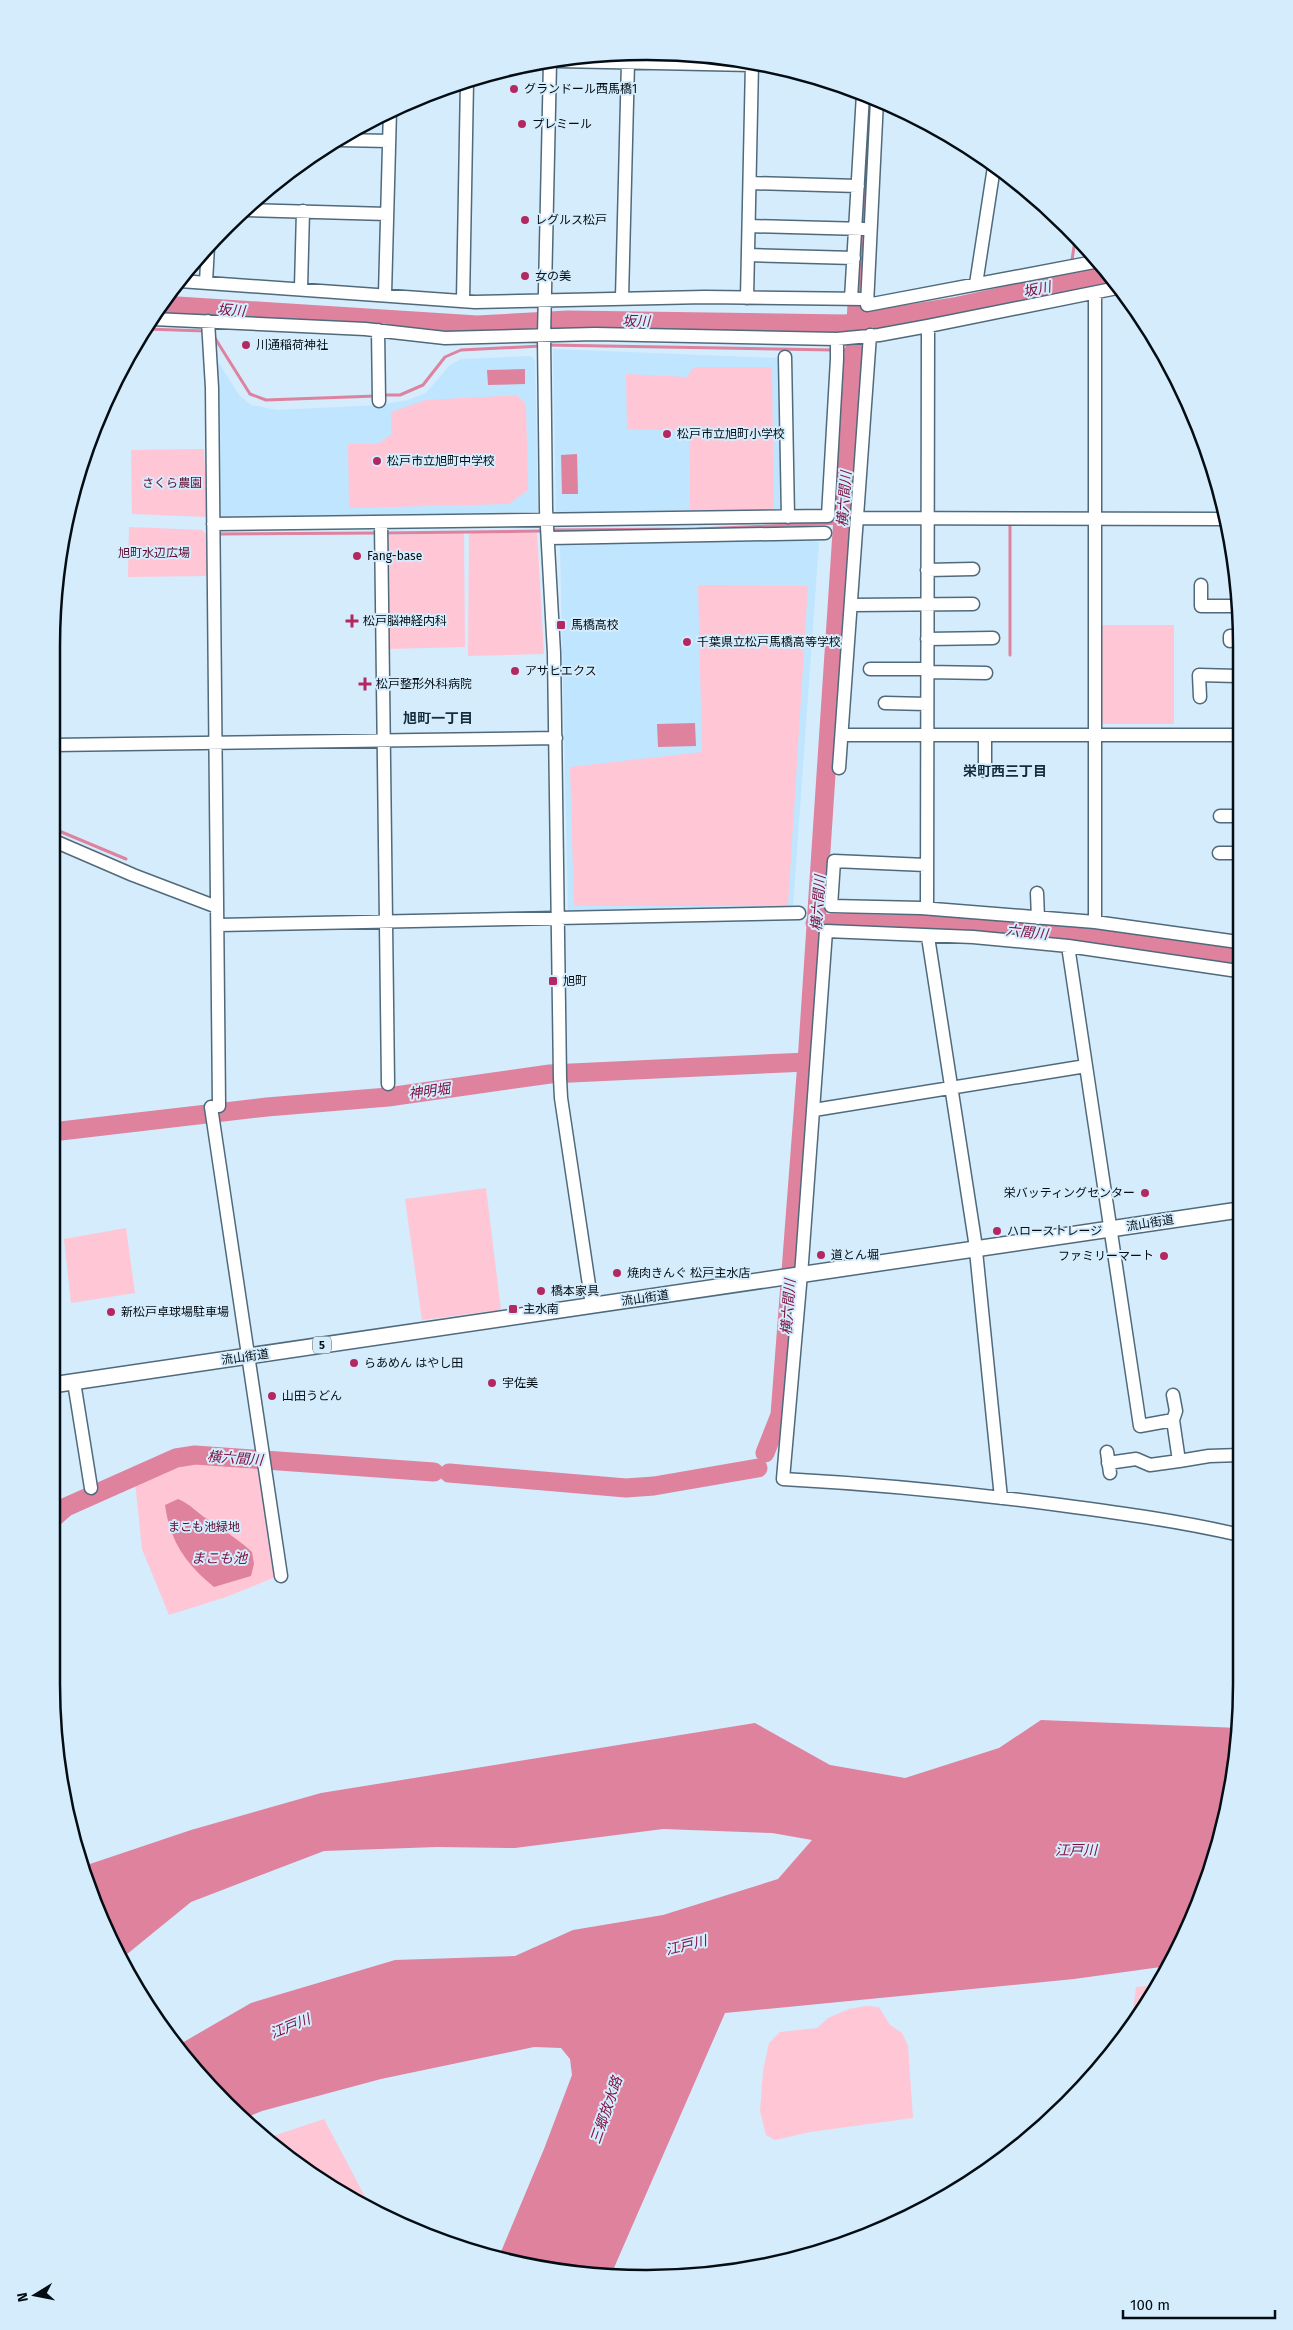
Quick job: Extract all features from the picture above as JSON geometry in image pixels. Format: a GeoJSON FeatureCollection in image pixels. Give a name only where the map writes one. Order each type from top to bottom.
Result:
{"type":"FeatureCollection","features":[{"type":"Feature","properties":{"kind":"main road","name":"流山街道"},"geometry":{"type":"LineString","coordinates":[[60,1384],[1233,1211]]}},
{"type":"Feature","properties":{"kind":"street"},"geometry":{"type":"LineString","coordinates":[[602,62],[707,63]]}},
{"type":"Feature","properties":{"kind":"street"},"geometry":{"type":"LineString","coordinates":[[622,298],[628,62]]}},
{"type":"Feature","properties":{"kind":"street"},"geometry":{"type":"LineString","coordinates":[[550,68],[544,334],[547,520],[553,620],[556,738],[560,1072],[561,1098],[592,1306]]}},
{"type":"Feature","properties":{"kind":"street"},"geometry":{"type":"LineString","coordinates":[[747,298],[752,70]]}},
{"type":"Feature","properties":{"kind":"street"},"geometry":{"type":"LineString","coordinates":[[462,301],[467,88]]}},
{"type":"Feature","properties":{"kind":"street"},"geometry":{"type":"LineString","coordinates":[[860,299],[854,258],[863,102]]}},
{"type":"Feature","properties":{"kind":"street"},"geometry":{"type":"LineString","coordinates":[[860,299],[869,230],[877,107]]}},
{"type":"Feature","properties":{"kind":"street"},"geometry":{"type":"LineString","coordinates":[[385,294],[390,119]]}},
{"type":"Feature","properties":{"kind":"street"},"geometry":{"type":"LineString","coordinates":[[351,140],[389,141]]}},
{"type":"Feature","properties":{"kind":"street"},"geometry":{"type":"LineString","coordinates":[[976,284],[993,173]]}},
{"type":"Feature","properties":{"kind":"street"},"geometry":{"type":"LineString","coordinates":[[750,183],[858,186]]}},
{"type":"Feature","properties":{"kind":"street"},"geometry":{"type":"LineString","coordinates":[[256,210],[387,214]]}},
{"type":"Feature","properties":{"kind":"street"},"geometry":{"type":"LineString","coordinates":[[302,288],[304,211]]}},
{"type":"Feature","properties":{"kind":"street"},"geometry":{"type":"LineString","coordinates":[[749,226],[869,230]]}},
{"type":"Feature","properties":{"kind":"street"},"geometry":{"type":"LineString","coordinates":[[748,255],[854,258]]}},
{"type":"Feature","properties":{"kind":"street"},"geometry":{"type":"LineString","coordinates":[[206,282],[207,259]]}},
{"type":"Feature","properties":{"kind":"street"},"geometry":{"type":"LineString","coordinates":[[188,281],[544,305],[622,298],[747,298],[860,299],[867,305],[1089,263]]}},
{"type":"Feature","properties":{"kind":"street"},"geometry":{"type":"LineString","coordinates":[[160,319],[208,329],[378,330],[445,338],[595,334],[841,338],[928,326],[1112,289]]}},
{"type":"Feature","properties":{"kind":"street"},"geometry":{"type":"LineString","coordinates":[[1095,293],[1095,922]]}},
{"type":"Feature","properties":{"kind":"street"},"geometry":{"type":"LineString","coordinates":[[927,908],[928,326]]}},
{"type":"Feature","properties":{"kind":"street"},"geometry":{"type":"LineString","coordinates":[[208,329],[212,388],[218,925],[215,1106],[212,1122],[281,1576]]}},
{"type":"Feature","properties":{"kind":"street"},"geometry":{"type":"LineString","coordinates":[[378,330],[378,401]]}},
{"type":"Feature","properties":{"kind":"street"},"geometry":{"type":"LineString","coordinates":[[839,768],[857,518],[867,335]]}},
{"type":"Feature","properties":{"kind":"street"},"geometry":{"type":"LineString","coordinates":[[213,524],[828,516],[836,354],[841,338]]}},
{"type":"Feature","properties":{"kind":"street"},"geometry":{"type":"LineString","coordinates":[[785,357],[788,517]]}},
{"type":"Feature","properties":{"kind":"street"},"geometry":{"type":"LineString","coordinates":[[719,518],[719,535]]}},
{"type":"Feature","properties":{"kind":"street"},"geometry":{"type":"LineString","coordinates":[[857,518],[1219,520]]}},
{"type":"Feature","properties":{"kind":"street"},"geometry":{"type":"LineString","coordinates":[[381,522],[388,1084]]}},
{"type":"Feature","properties":{"kind":"street"},"geometry":{"type":"LineString","coordinates":[[549,538],[825,533]]}},
{"type":"Feature","properties":{"kind":"street"},"geometry":{"type":"LineString","coordinates":[[927,570],[973,569]]}},
{"type":"Feature","properties":{"kind":"street"},"geometry":{"type":"LineString","coordinates":[[1201,585],[1201,606],[1232,606]]}},
{"type":"Feature","properties":{"kind":"street"},"geometry":{"type":"LineString","coordinates":[[851,605],[973,604]]}},
{"type":"Feature","properties":{"kind":"street"},"geometry":{"type":"LineString","coordinates":[[927,639],[993,638]]}},
{"type":"Feature","properties":{"kind":"street"},"geometry":{"type":"LineString","coordinates":[[870,669],[986,672]]}},
{"type":"Feature","properties":{"kind":"street"},"geometry":{"type":"LineString","coordinates":[[1200,697],[1200,675],[1233,676]]}},
{"type":"Feature","properties":{"kind":"street"},"geometry":{"type":"LineString","coordinates":[[886,703],[927,704]]}},
{"type":"Feature","properties":{"kind":"street"},"geometry":{"type":"LineString","coordinates":[[842,735],[1233,735]]}},
{"type":"Feature","properties":{"kind":"street"},"geometry":{"type":"LineString","coordinates":[[985,735],[985,771]]}},
{"type":"Feature","properties":{"kind":"street"},"geometry":{"type":"LineString","coordinates":[[60,745],[556,738]]}},
{"type":"Feature","properties":{"kind":"street"},"geometry":{"type":"LineString","coordinates":[[1220,816],[1233,816]]}},
{"type":"Feature","properties":{"kind":"street"},"geometry":{"type":"LineString","coordinates":[[60,843],[133,875],[217,907]]}},
{"type":"Feature","properties":{"kind":"street"},"geometry":{"type":"LineString","coordinates":[[1219,853],[1233,853]]}},
{"type":"Feature","properties":{"kind":"street"},"geometry":{"type":"LineString","coordinates":[[926,865],[834,861],[831,906],[927,908],[1095,922],[1233,941]]}},
{"type":"Feature","properties":{"kind":"street"},"geometry":{"type":"LineString","coordinates":[[1037,893],[1038,918]]}},
{"type":"Feature","properties":{"kind":"street"},"geometry":{"type":"LineString","coordinates":[[218,925],[799,913]]}},
{"type":"Feature","properties":{"kind":"street"},"geometry":{"type":"LineString","coordinates":[[1233,970],[1068,946],[972,937],[928,937],[913,934],[826,931],[814,1110],[783,1479],[904,1487],[1000,1498],[1142,1516],[1233,1534]]}},
{"type":"Feature","properties":{"kind":"street"},"geometry":{"type":"LineString","coordinates":[[928,937],[975,1249],[1000,1498]]}},
{"type":"Feature","properties":{"kind":"street"},"geometry":{"type":"LineString","coordinates":[[1068,946],[1140,1426],[1173,1420]]}},
{"type":"Feature","properties":{"kind":"street"},"geometry":{"type":"LineString","coordinates":[[814,1110],[1086,1066]]}},
{"type":"Feature","properties":{"kind":"street"},"geometry":{"type":"LineString","coordinates":[[74,1382],[91,1488]]}},
{"type":"Feature","properties":{"kind":"street"},"geometry":{"type":"LineString","coordinates":[[1177,1400],[1173,1420],[1179,1461]]}},
{"type":"Feature","properties":{"kind":"street"},"geometry":{"type":"LineString","coordinates":[[1108,1463],[1136,1458],[1150,1465],[1209,1456],[1233,1455]]}},
{"type":"Feature","properties":{"kind":"shaded area","name":"松戸市立旭町小学校"},"geometry":{"type":"Polygon","coordinates":[[[553,349],[779,358],[781,510],[778,514],[556,514],[553,349]]]}},
{"type":"Feature","properties":{"kind":"shaded area","name":"松戸市立旭町中学校"},"geometry":{"type":"Polygon","coordinates":[[[213,354],[240,396],[251,405],[277,410],[380,405],[408,400],[426,393],[449,366],[461,359],[531,356],[535,361],[538,512],[222,517],[218,514],[213,354]]]}},
{"type":"Feature","properties":{"kind":"shaded area","name":"千葉県立松戸馬橋高等学校"},"geometry":{"type":"Polygon","coordinates":[[[567,542],[819,542],[793,906],[790,909],[572,914],[568,910],[560,545],[567,542]]]}},
{"type":"Feature","properties":{"kind":"green space"},"geometry":{"type":"Polygon","coordinates":[[[694,367],[772,367],[774,509],[690,510],[689,431],[627,429],[626,374],[687,377],[694,367]]]}},
{"type":"Feature","properties":{"kind":"green space"},"geometry":{"type":"Polygon","coordinates":[[[517,395],[526,404],[528,490],[509,504],[349,508],[348,444],[377,444],[391,435],[391,412],[426,400],[517,395]]]}},
{"type":"Feature","properties":{"kind":"green space","name":"さくら農園"},"geometry":{"type":"Polygon","coordinates":[[[204,449],[207,517],[132,514],[131,450],[204,449]]]}},
{"type":"Feature","properties":{"kind":"green space","name":"旭町水辺広場"},"geometry":{"type":"Polygon","coordinates":[[[129,527],[202,530],[208,536],[207,576],[128,577],[129,527]]]}},
{"type":"Feature","properties":{"kind":"green space"},"geometry":{"type":"Polygon","coordinates":[[[464,533],[465,647],[388,649],[387,535],[464,533]]]}},
{"type":"Feature","properties":{"kind":"green space"},"geometry":{"type":"Polygon","coordinates":[[[469,533],[537,533],[544,654],[468,656],[469,533]]]}},
{"type":"Feature","properties":{"kind":"green space"},"geometry":{"type":"Polygon","coordinates":[[[698,585],[808,586],[788,906],[574,906],[570,767],[702,752],[698,585]]]}},
{"type":"Feature","properties":{"kind":"green space"},"geometry":{"type":"Polygon","coordinates":[[[1101,625],[1174,625],[1174,724],[1101,724],[1101,625]]]}},
{"type":"Feature","properties":{"kind":"green space"},"geometry":{"type":"Polygon","coordinates":[[[486,1188],[501,1310],[422,1320],[405,1199],[486,1188]]]}},
{"type":"Feature","properties":{"kind":"green space"},"geometry":{"type":"Polygon","coordinates":[[[126,1228],[135,1293],[71,1303],[64,1239],[126,1228]]]}},
{"type":"Feature","properties":{"kind":"green space","name":"まこも池緑地"},"geometry":{"type":"Polygon","coordinates":[[[193,1457],[259,1463],[276,1577],[226,1597],[169,1615],[142,1549],[135,1481],[167,1464],[193,1457]]]}},
{"type":"Feature","properties":{"kind":"green space"},"geometry":{"type":"Polygon","coordinates":[[[1148,1986],[1133,2010],[1136,1987],[1148,1986]]]}},
{"type":"Feature","properties":{"kind":"green space"},"geometry":{"type":"Polygon","coordinates":[[[866,2006],[879,2007],[890,2025],[902,2033],[908,2046],[913,2118],[810,2132],[775,2140],[766,2135],[760,2111],[763,2071],[769,2043],[780,2032],[817,2028],[828,2018],[849,2009],[866,2006]]]}},
{"type":"Feature","properties":{"kind":"green space"},"geometry":{"type":"Polygon","coordinates":[[[324,2119],[366,2198],[321,2171],[274,2136],[324,2119]]]}},
{"type":"Feature","properties":{"kind":"water"},"geometry":{"type":"Polygon","coordinates":[[[525,369],[525,384],[488,385],[487,370],[525,369]]]}},
{"type":"Feature","properties":{"kind":"water"},"geometry":{"type":"Polygon","coordinates":[[[577,454],[578,494],[562,494],[561,455],[577,454]]]}},
{"type":"Feature","properties":{"kind":"water"},"geometry":{"type":"Polygon","coordinates":[[[695,723],[696,746],[658,747],[657,724],[695,723]]]}},
{"type":"Feature","properties":{"kind":"water","name":"まこも池"},"geometry":{"type":"Polygon","coordinates":[[[178,1499],[252,1552],[254,1564],[251,1576],[214,1587],[195,1570],[175,1541],[167,1518],[165,1505],[178,1499]]]}},
{"type":"Feature","properties":{"kind":"water","name":"江戸川"},"geometry":{"type":"Polygon","coordinates":[[[1041,1720],[1231,1728],[1222,1798],[1202,1872],[1173,1943],[1159,1967],[1074,1979],[725,2013],[613,2269],[570,2265],[501,2251],[544,2149],[572,2075],[570,2059],[561,2048],[534,2047],[381,2079],[251,2116],[232,2098],[182,2043],[251,2003],[395,1960],[515,1956],[573,1930],[663,1915],[778,1879],[812,1840],[772,1833],[663,1829],[515,1848],[437,1847],[324,1851],[191,1902],[126,1955],[105,1908],[89,1864],[191,1830],[321,1793],[755,1723],[830,1765],[905,1778],[999,1748],[1041,1720]]]}},
{"type":"Feature","properties":{"kind":"waterway"},"geometry":{"type":"LineString","coordinates":[[856,322],[869,104]]}},
{"type":"Feature","properties":{"kind":"waterway"},"geometry":{"type":"LineString","coordinates":[[1072,260],[1074,246]]}},
{"type":"Feature","properties":{"kind":"waterway","name":"坂川"},"geometry":{"type":"LineString","coordinates":[[170,305],[477,325],[568,320],[846,324],[954,307],[1100,275]]}},
{"type":"Feature","properties":{"kind":"waterway"},"geometry":{"type":"LineString","coordinates":[[154,329],[205,331]]}},
{"type":"Feature","properties":{"kind":"waterway"},"geometry":{"type":"LineString","coordinates":[[213,335],[250,394],[266,400],[376,396]]}},
{"type":"Feature","properties":{"kind":"waterway"},"geometry":{"type":"LineString","coordinates":[[547,345],[833,350]]}},
{"type":"Feature","properties":{"kind":"waterway"},"geometry":{"type":"LineString","coordinates":[[382,395],[400,395],[423,385],[445,357],[461,350],[541,346]]}},
{"type":"Feature","properties":{"kind":"waterway"},"geometry":{"type":"LineString","coordinates":[[840,350],[854,351]]}},
{"type":"Feature","properties":{"kind":"waterway","name":"横六間川"},"geometry":{"type":"LineString","coordinates":[[765,1453],[780,1415],[807,1062],[854,351]]}},
{"type":"Feature","properties":{"kind":"waterway"},"geometry":{"type":"LineString","coordinates":[[1010,522],[1010,655]]}},
{"type":"Feature","properties":{"kind":"waterway"},"geometry":{"type":"LineString","coordinates":[[550,530],[697,529],[842,523]]}},
{"type":"Feature","properties":{"kind":"waterway"},"geometry":{"type":"LineString","coordinates":[[385,533],[544,531]]}},
{"type":"Feature","properties":{"kind":"waterway"},"geometry":{"type":"LineString","coordinates":[[219,534],[379,533]]}},
{"type":"Feature","properties":{"kind":"waterway"},"geometry":{"type":"LineString","coordinates":[[60,831],[126,859]]}},
{"type":"Feature","properties":{"kind":"waterway","name":"六間川"},"geometry":{"type":"LineString","coordinates":[[815,923],[965,925],[1233,953]]}},
{"type":"Feature","properties":{"kind":"waterway","name":"神明堀"},"geometry":{"type":"LineString","coordinates":[[60,1131],[267,1107],[388,1097],[550,1074],[807,1062]]}},
{"type":"Feature","properties":{"kind":"waterway","name":"横六間川"},"geometry":{"type":"LineString","coordinates":[[60,1512],[66,1507],[176,1458],[195,1455],[434,1472]]}},
{"type":"Feature","properties":{"kind":"waterway","name":"横六間川"},"geometry":{"type":"LineString","coordinates":[[449,1473],[626,1488],[654,1486],[758,1468]]}},
{"type":"Feature","properties":{"kind":"place","name":"グランドール西馬橋1"},"geometry":{"type":"Point","coordinates":[514,89]}},
{"type":"Feature","properties":{"kind":"place","name":"プレミール"},"geometry":{"type":"Point","coordinates":[522,124]}},
{"type":"Feature","properties":{"kind":"place","name":"レグルス松戸"},"geometry":{"type":"Point","coordinates":[525,220]}},
{"type":"Feature","properties":{"kind":"place","name":"女の美"},"geometry":{"type":"Point","coordinates":[525,276]}},
{"type":"Feature","properties":{"kind":"place","name":"川通稲荷神社"},"geometry":{"type":"Point","coordinates":[246,345]}},
{"type":"Feature","properties":{"kind":"place","name":"松戸市立旭町小学校"},"geometry":{"type":"Point","coordinates":[667,434]}},
{"type":"Feature","properties":{"kind":"place","name":"松戸市立旭町中学校"},"geometry":{"type":"Point","coordinates":[377,461]}},
{"type":"Feature","properties":{"kind":"place","name":"Fang-base"},"geometry":{"type":"Point","coordinates":[357,556]}},
{"type":"Feature","properties":{"kind":"place","name":"松戸脳神経内科"},"geometry":{"type":"Point","coordinates":[352,621]}},
{"type":"Feature","properties":{"kind":"place","name":"馬橋高校"},"geometry":{"type":"Point","coordinates":[561,625]}},
{"type":"Feature","properties":{"kind":"place","name":"千葉県立松戸馬橋高等学校"},"geometry":{"type":"Point","coordinates":[687,642]}},
{"type":"Feature","properties":{"kind":"place","name":"アサヒエクス"},"geometry":{"type":"Point","coordinates":[515,671]}},
{"type":"Feature","properties":{"kind":"place","name":"松戸整形外科病院"},"geometry":{"type":"Point","coordinates":[365,684]}},
{"type":"Feature","properties":{"kind":"place","name":"旭町"},"geometry":{"type":"Point","coordinates":[553,981]}},
{"type":"Feature","properties":{"kind":"place","name":"栄バッティングセンター"},"geometry":{"type":"Point","coordinates":[1145,1193]}},
{"type":"Feature","properties":{"kind":"place","name":"ハローストレージ"},"geometry":{"type":"Point","coordinates":[997,1231]}},
{"type":"Feature","properties":{"kind":"place","name":"道とん堀"},"geometry":{"type":"Point","coordinates":[821,1255]}},
{"type":"Feature","properties":{"kind":"place","name":"ファミリーマート"},"geometry":{"type":"Point","coordinates":[1164,1256]}},
{"type":"Feature","properties":{"kind":"place","name":"焼肉きんぐ 松戸主水店"},"geometry":{"type":"Point","coordinates":[617,1273]}},
{"type":"Feature","properties":{"kind":"place","name":"橋本家具"},"geometry":{"type":"Point","coordinates":[541,1291]}},
{"type":"Feature","properties":{"kind":"place","name":"主水南"},"geometry":{"type":"Point","coordinates":[513,1309]}},
{"type":"Feature","properties":{"kind":"place","name":"新松戸卓球場駐車場"},"geometry":{"type":"Point","coordinates":[111,1312]}},
{"type":"Feature","properties":{"kind":"place","name":"らあめん はやし田"},"geometry":{"type":"Point","coordinates":[354,1363]}},
{"type":"Feature","properties":{"kind":"place","name":"宇佐美"},"geometry":{"type":"Point","coordinates":[492,1383]}},
{"type":"Feature","properties":{"kind":"place","name":"山田うどん"},"geometry":{"type":"Point","coordinates":[272,1396]}},
{"type":"Feature","properties":{"kind":"district","name":"旭町一丁目"},"geometry":{"type":"Point","coordinates":[438,718]}},
{"type":"Feature","properties":{"kind":"district","name":"栄町西三丁目"},"geometry":{"type":"Point","coordinates":[1005,771]}},
{"type":"Feature","properties":{"kind":"water label","name":"三郷放水路"},"geometry":{"type":"Point","coordinates":[606,2110]}}]}
